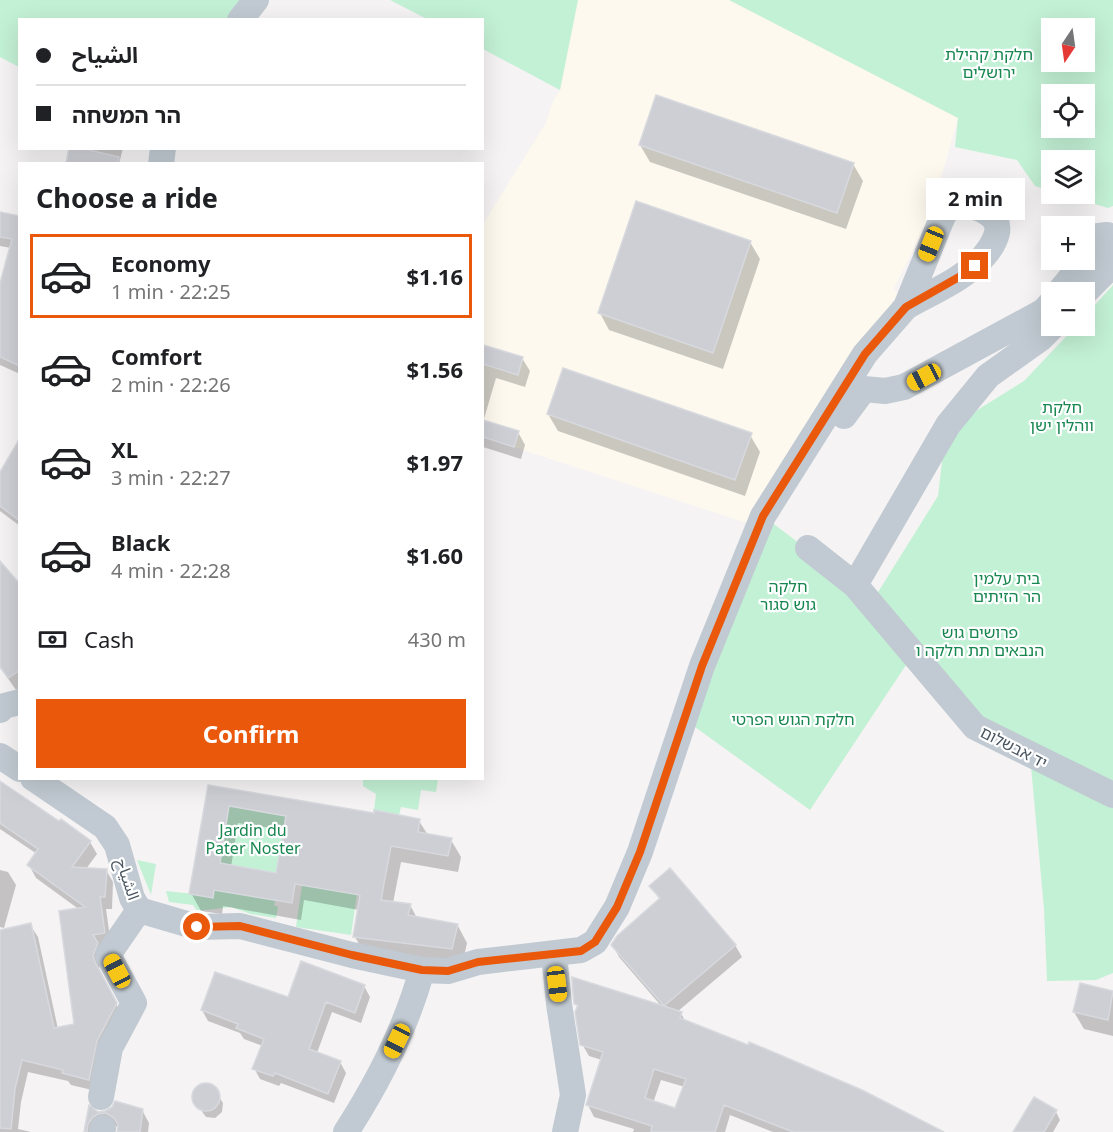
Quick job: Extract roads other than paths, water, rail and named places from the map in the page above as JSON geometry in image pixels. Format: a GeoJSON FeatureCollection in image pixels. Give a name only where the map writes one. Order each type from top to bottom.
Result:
{"type":"FeatureCollection","features":[{"type":"Feature","properties":{"kind":"street"},"geometry":{"type":"LineString","coordinates":[[242,18],[256,0]]}},
{"type":"Feature","properties":{"kind":"street"},"geometry":{"type":"LineString","coordinates":[[1067,282],[1088,257],[1091,237],[1107,235],[1113,246]]}},
{"type":"Feature","properties":{"kind":"street"},"geometry":{"type":"LineString","coordinates":[[1095,282],[1110,267],[1113,253]]}},
{"type":"Feature","properties":{"kind":"street"},"geometry":{"type":"LineString","coordinates":[[763,516],[865,354],[906,307]]}},
{"type":"Feature","properties":{"kind":"street"},"geometry":{"type":"LineString","coordinates":[[763,516],[786,494],[864,389],[885,391],[904,387],[1041,313]]}},
{"type":"Feature","properties":{"kind":"street"},"geometry":{"type":"LineString","coordinates":[[855,585],[948,425],[988,376],[1043,336]]}},
{"type":"Feature","properties":{"kind":"street","name":"الشياح"},"geometry":{"type":"LineString","coordinates":[[36,780],[105,827],[117,845],[132,898],[139,910],[197,927],[240,926],[352,955],[422,970],[448,971],[478,962],[581,951],[595,942],[617,907],[640,852],[702,666],[763,516]]}},
{"type":"Feature","properties":{"kind":"street","name":"יד אבשלום"},"geometry":{"type":"LineString","coordinates":[[808,548],[855,585],[975,727],[1113,795]]}},
{"type":"Feature","properties":{"kind":"street"},"geometry":{"type":"LineString","coordinates":[[0,710],[4,706],[18,702]]}},
{"type":"Feature","properties":{"kind":"street"},"geometry":{"type":"LineString","coordinates":[[0,756],[18,769]]}},
{"type":"Feature","properties":{"kind":"street"},"geometry":{"type":"LineString","coordinates":[[100,1097],[110,1048],[134,1004],[108,955],[139,910]]}},
{"type":"Feature","properties":{"kind":"street"},"geometry":{"type":"LineString","coordinates":[[554,954],[573,1095],[565,1132]]}},
{"type":"Feature","properties":{"kind":"street"},"geometry":{"type":"LineString","coordinates":[[346,1132],[369,1097],[406,1022],[422,970]]}},
{"type":"Feature","properties":{"kind":"park label","name":"חלקת קהילת ירושלים"},"geometry":{"type":"Point","coordinates":[989,63]}},
{"type":"Feature","properties":{"kind":"park label","name":"חלקת ווהלין ישן"},"geometry":{"type":"Point","coordinates":[1062,416]}},
{"type":"Feature","properties":{"kind":"park label","name":"בית עלמין הר הזיתים"},"geometry":{"type":"Point","coordinates":[1007,587]}},
{"type":"Feature","properties":{"kind":"park label","name":"חלקה גוש סגור"},"geometry":{"type":"Point","coordinates":[788,595]}},
{"type":"Feature","properties":{"kind":"park label","name":"פרושים גוש הנבאים תת חלקה ו"},"geometry":{"type":"Point","coordinates":[980,641]}},
{"type":"Feature","properties":{"kind":"park label","name":"חלקת הגוש הפרטי"},"geometry":{"type":"Point","coordinates":[793,719]}},
{"type":"Feature","properties":{"kind":"park label","name":"Jardin du Pater Noster"},"geometry":{"type":"Point","coordinates":[253,839]}}]}
